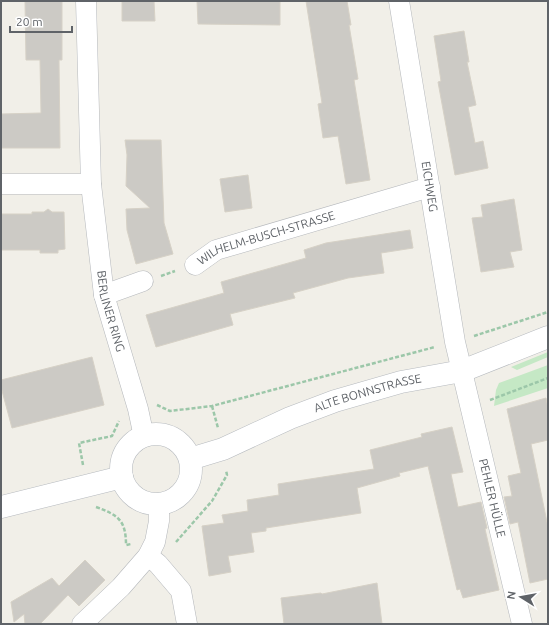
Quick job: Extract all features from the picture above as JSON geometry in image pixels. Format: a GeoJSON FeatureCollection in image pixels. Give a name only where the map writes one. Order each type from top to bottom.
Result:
{"type":"FeatureCollection","features":[{"type":"Feature","properties":{"kind":"main road","name":"ALTE BONNSTRASSE"},"geometry":{"type":"LineString","coordinates":[[190,459],[222,449],[290,418],[335,400],[401,382],[462,371],[548,337]]}},
{"type":"Feature","properties":{"kind":"main road"},"geometry":{"type":"LineString","coordinates":[[158,434],[169,436],[178,441],[185,449],[190,459],[190,479],[178,496],[169,501],[149,503],[132,494],[122,477],[122,463],[126,450],[132,443],[144,437],[158,434]]}},
{"type":"Feature","properties":{"kind":"main road"},"geometry":{"type":"LineString","coordinates":[[1,507],[122,477]]}},
{"type":"Feature","properties":{"kind":"street","name":"BERLINER RING"},"geometry":{"type":"LineString","coordinates":[[86,1],[91,184],[104,295],[138,409],[144,437]]}},
{"type":"Feature","properties":{"kind":"street","name":"EICHWEG"},"geometry":{"type":"LineString","coordinates":[[399,1],[455,342],[462,371]]}},
{"type":"Feature","properties":{"kind":"street"},"geometry":{"type":"LineString","coordinates":[[1,184],[91,184]]}},
{"type":"Feature","properties":{"kind":"street","name":"WILHELM-BUSCH-STRASSE"},"geometry":{"type":"LineString","coordinates":[[195,265],[216,250],[430,187]]}},
{"type":"Feature","properties":{"kind":"street"},"geometry":{"type":"LineString","coordinates":[[104,295],[143,281]]}},
{"type":"Feature","properties":{"kind":"street","name":"PEHLER HÜLLE"},"geometry":{"type":"LineString","coordinates":[[462,371],[522,624]]}},
{"type":"Feature","properties":{"kind":"street"},"geometry":{"type":"LineString","coordinates":[[82,624],[121,587],[148,556],[156,535],[159,503]]}},
{"type":"Feature","properties":{"kind":"street"},"geometry":{"type":"LineString","coordinates":[[148,556],[158,564],[181,591],[188,624]]}},
{"type":"Feature","properties":{"kind":"path","name":"WILHELM-BUSCH-STRASSE"},"geometry":{"type":"LineString","coordinates":[[143,281],[195,265]]}},
{"type":"Feature","properties":{"kind":"path"},"geometry":{"type":"LineString","coordinates":[[138,409],[156,404],[170,411],[212,406],[455,342],[548,312]]}},
{"type":"Feature","properties":{"kind":"path"},"geometry":{"type":"LineString","coordinates":[[471,407],[548,378]]}},
{"type":"Feature","properties":{"kind":"green space"},"geometry":{"type":"Polygon","coordinates":[[[548,352],[548,357],[517,370],[511,367],[548,352]]]}},
{"type":"Feature","properties":{"kind":"green space"},"geometry":{"type":"Polygon","coordinates":[[[548,365],[548,388],[494,406],[496,390],[499,383],[548,365]]]}},
{"type":"Feature","properties":{"kind":"building"},"geometry":{"type":"Polygon","coordinates":[[[25,1],[62,1],[62,60],[59,60],[60,148],[1,148],[1,114],[41,113],[40,60],[26,60],[25,1]]]}},
{"type":"Feature","properties":{"kind":"building"},"geometry":{"type":"Polygon","coordinates":[[[122,1],[154,1],[155,21],[122,21],[122,1]]]}},
{"type":"Feature","properties":{"kind":"building"},"geometry":{"type":"Polygon","coordinates":[[[197,1],[280,1],[280,25],[198,24],[197,1]]]}},
{"type":"Feature","properties":{"kind":"building"},"geometry":{"type":"Polygon","coordinates":[[[306,1],[347,1],[351,25],[349,25],[358,79],[354,80],[370,180],[346,184],[338,136],[323,138],[318,104],[322,103],[306,1]]]}},
{"type":"Feature","properties":{"kind":"building"},"geometry":{"type":"Polygon","coordinates":[[[464,31],[469,62],[467,62],[476,105],[468,107],[475,143],[483,141],[488,168],[455,175],[438,82],[441,81],[434,36],[464,31]]]}},
{"type":"Feature","properties":{"kind":"building"},"geometry":{"type":"Polygon","coordinates":[[[125,140],[161,140],[164,223],[173,254],[136,264],[127,230],[126,209],[150,208],[126,186],[127,155],[125,140]]]}},
{"type":"Feature","properties":{"kind":"building"},"geometry":{"type":"Polygon","coordinates":[[[248,175],[252,208],[225,212],[220,179],[248,175]]]}},
{"type":"Feature","properties":{"kind":"building"},"geometry":{"type":"Polygon","coordinates":[[[514,199],[522,250],[510,252],[514,267],[481,272],[472,218],[483,217],[481,205],[514,199]]]}},
{"type":"Feature","properties":{"kind":"building"},"geometry":{"type":"Polygon","coordinates":[[[48,209],[52,212],[64,212],[65,249],[58,250],[58,253],[40,253],[40,250],[1,250],[1,214],[32,214],[32,212],[44,212],[48,209]]]}},
{"type":"Feature","properties":{"kind":"building"},"geometry":{"type":"Polygon","coordinates":[[[410,230],[413,248],[381,253],[384,273],[348,278],[293,293],[295,298],[230,314],[233,325],[156,347],[146,315],[224,293],[221,282],[306,258],[304,250],[326,243],[410,230]]]}},
{"type":"Feature","properties":{"kind":"building"},"geometry":{"type":"Polygon","coordinates":[[[92,357],[104,405],[12,428],[1,387],[1,380],[92,357]]]}},
{"type":"Feature","properties":{"kind":"building"},"geometry":{"type":"Polygon","coordinates":[[[546,398],[548,408],[548,440],[531,444],[548,527],[548,579],[530,583],[518,522],[510,524],[504,497],[512,496],[508,476],[521,473],[507,409],[546,398]]]}},
{"type":"Feature","properties":{"kind":"building"},"geometry":{"type":"Polygon","coordinates":[[[452,427],[463,472],[451,474],[458,507],[481,502],[487,528],[485,529],[499,590],[463,598],[460,589],[457,590],[428,466],[399,473],[400,476],[357,488],[361,513],[266,528],[266,531],[251,533],[254,552],[228,556],[231,572],[209,576],[202,526],[224,523],[222,515],[248,511],[247,500],[279,495],[278,484],[374,469],[370,450],[422,437],[421,434],[452,427]]]}},
{"type":"Feature","properties":{"kind":"building"},"geometry":{"type":"Polygon","coordinates":[[[85,560],[105,580],[79,606],[68,595],[40,624],[25,624],[24,614],[14,622],[11,602],[52,578],[59,586],[85,560]]]}},
{"type":"Feature","properties":{"kind":"building"},"geometry":{"type":"Polygon","coordinates":[[[377,583],[382,624],[284,624],[281,598],[322,594],[377,583]]]}}]}
